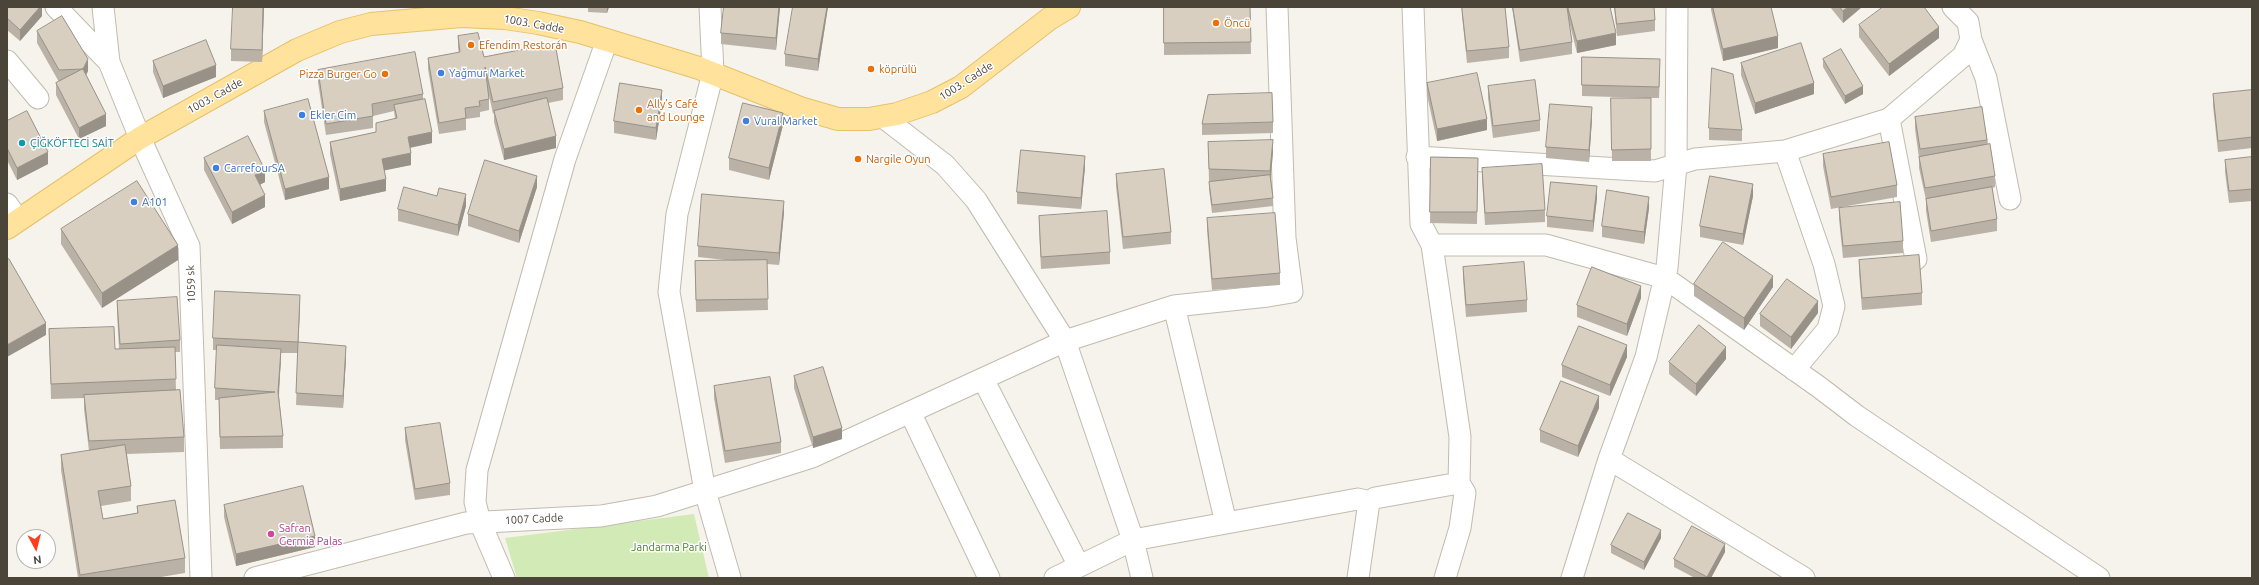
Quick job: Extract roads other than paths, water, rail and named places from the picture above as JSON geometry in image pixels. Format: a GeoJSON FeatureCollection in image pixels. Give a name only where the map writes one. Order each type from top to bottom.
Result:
{"type":"FeatureCollection","features":[{"type":"Feature","properties":{"kind":"main road","name":"1003. Cadde"},"geometry":{"type":"LineString","coordinates":[[11,217],[140,138],[297,50],[340,32],[371,24],[461,16],[505,18],[580,32],[713,73],[800,108],[838,119],[869,119],[883,117],[932,102],[961,87],[1049,19],[1069,7]]}},
{"type":"Feature","properties":{"kind":"street"},"geometry":{"type":"LineString","coordinates":[[56,7],[109,62]]}},
{"type":"Feature","properties":{"kind":"street","name":"1059 sk"},"geometry":{"type":"LineString","coordinates":[[103,7],[109,62],[140,138],[189,246],[201,578]]}},
{"type":"Feature","properties":{"kind":"street"},"geometry":{"type":"LineString","coordinates":[[710,7],[713,73],[678,214],[668,292],[705,490],[730,578]]}},
{"type":"Feature","properties":{"kind":"street","name":"1007 Cadde"},"geometry":{"type":"LineString","coordinates":[[255,578],[466,523],[601,516],[657,506],[812,457],[1065,341],[1174,306],[1292,292],[1285,238],[1277,7]]}},
{"type":"Feature","properties":{"kind":"street"},"geometry":{"type":"LineString","coordinates":[[1413,7],[1417,157],[1421,224],[1432,245],[1460,437],[1459,483],[1465,493],[1460,528],[1445,578]]}},
{"type":"Feature","properties":{"kind":"street"},"geometry":{"type":"LineString","coordinates":[[1572,578],[1609,459],[1646,357],[1665,278],[1676,165],[1677,7]]}},
{"type":"Feature","properties":{"kind":"street"},"geometry":{"type":"LineString","coordinates":[[1953,7],[1968,22],[1971,40],[1986,78],[2010,199]]}},
{"type":"Feature","properties":{"kind":"street"},"geometry":{"type":"LineString","coordinates":[[504,578],[480,522],[475,502],[477,470],[565,159],[607,40]]}},
{"type":"Feature","properties":{"kind":"street"},"geometry":{"type":"LineString","coordinates":[[1417,157],[1655,171],[1695,159],[1785,151],[1889,119],[1963,56],[1971,40]]}},
{"type":"Feature","properties":{"kind":"street"},"geometry":{"type":"LineString","coordinates":[[7,61],[38,98]]}},
{"type":"Feature","properties":{"kind":"street"},"geometry":{"type":"LineString","coordinates":[[883,117],[945,165],[976,200],[1065,341],[1133,540],[1142,578]]}},
{"type":"Feature","properties":{"kind":"street"},"geometry":{"type":"LineString","coordinates":[[1889,119],[1916,259]]}},
{"type":"Feature","properties":{"kind":"street"},"geometry":{"type":"LineString","coordinates":[[1785,151],[1824,264],[1834,306],[1828,329],[1794,370]]}},
{"type":"Feature","properties":{"kind":"street"},"geometry":{"type":"LineString","coordinates":[[1432,245],[1546,245],[1665,278],[1857,416],[2091,576]]}},
{"type":"Feature","properties":{"kind":"street"},"geometry":{"type":"LineString","coordinates":[[1174,306],[1226,523]]}},
{"type":"Feature","properties":{"kind":"street"},"geometry":{"type":"LineString","coordinates":[[983,379],[1079,566]]}},
{"type":"Feature","properties":{"kind":"street"},"geometry":{"type":"LineString","coordinates":[[910,412],[989,578]]}},
{"type":"Feature","properties":{"kind":"street"},"geometry":{"type":"LineString","coordinates":[[1609,459],[1804,578]]}},
{"type":"Feature","properties":{"kind":"street"},"geometry":{"type":"LineString","coordinates":[[1055,578],[1133,540],[1358,499],[1369,502],[1376,498],[1459,483]]}},
{"type":"Feature","properties":{"kind":"street"},"geometry":{"type":"LineString","coordinates":[[1358,578],[1369,502]]}},
{"type":"Feature","properties":{"kind":"place","name":"Öncü"},"geometry":{"type":"Point","coordinates":[1216,23]}},
{"type":"Feature","properties":{"kind":"place","name":"Efendim Restorán"},"geometry":{"type":"Point","coordinates":[471,45]}},
{"type":"Feature","properties":{"kind":"place","name":"köprülü"},"geometry":{"type":"Point","coordinates":[871,69]}},
{"type":"Feature","properties":{"kind":"place","name":"Yağmur Market"},"geometry":{"type":"Point","coordinates":[441,73]}},
{"type":"Feature","properties":{"kind":"place","name":"Pizza Burger Go"},"geometry":{"type":"Point","coordinates":[385,74]}},
{"type":"Feature","properties":{"kind":"place","name":"Ally’s Café and Lounge"},"geometry":{"type":"Point","coordinates":[639,110]}},
{"type":"Feature","properties":{"kind":"place","name":"Ekler Cim"},"geometry":{"type":"Point","coordinates":[302,115]}},
{"type":"Feature","properties":{"kind":"place","name":"Vural Market"},"geometry":{"type":"Point","coordinates":[746,121]}},
{"type":"Feature","properties":{"kind":"place","name":"ÇİĞKÖFTECİ SAİT"},"geometry":{"type":"Point","coordinates":[22,143]}},
{"type":"Feature","properties":{"kind":"place","name":"Nargile Oyun"},"geometry":{"type":"Point","coordinates":[858,159]}},
{"type":"Feature","properties":{"kind":"place","name":"CarrefourSA"},"geometry":{"type":"Point","coordinates":[216,168]}},
{"type":"Feature","properties":{"kind":"place","name":"A101"},"geometry":{"type":"Point","coordinates":[134,202]}},
{"type":"Feature","properties":{"kind":"place","name":"Safran Germia Palas"},"geometry":{"type":"Point","coordinates":[271,534]}},
{"type":"Feature","properties":{"kind":"park label","name":"Jandarma Parki"},"geometry":{"type":"Point","coordinates":[669,547]}}]}
